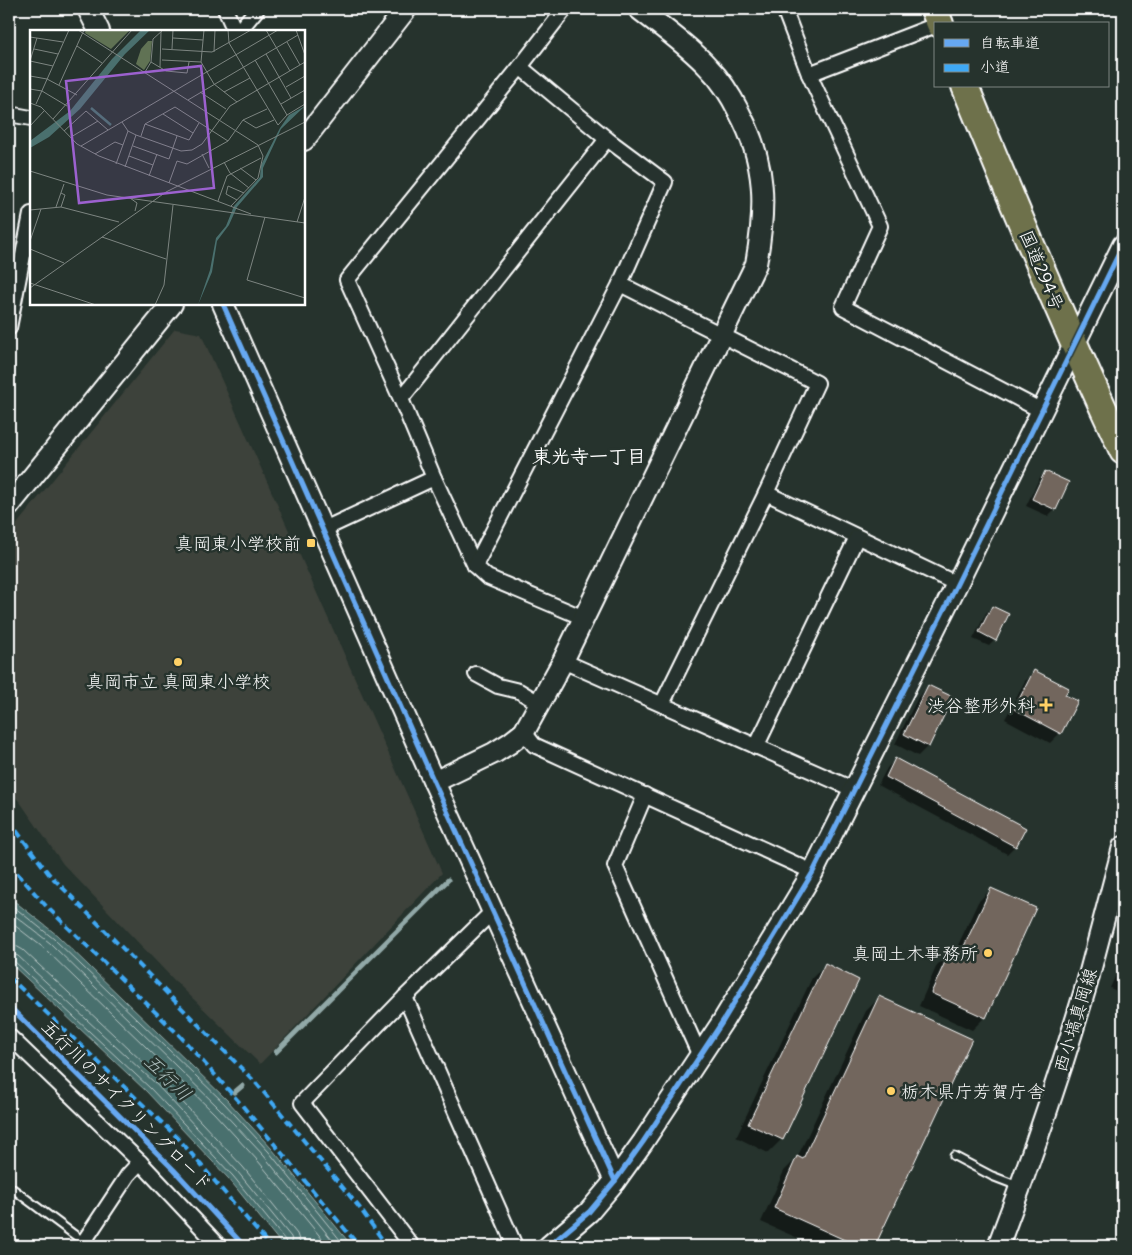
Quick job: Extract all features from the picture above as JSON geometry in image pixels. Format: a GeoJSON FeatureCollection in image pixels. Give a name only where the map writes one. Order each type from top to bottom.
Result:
{"type":"FeatureCollection","features":[{"type":"Feature","properties":{"kind":"highway"},"geometry":{"type":"LineString","coordinates":[[934,9],[939,22]]}},
{"type":"Feature","properties":{"kind":"highway","name":"国道294号"},"geometry":{"type":"LineString","coordinates":[[966,88],[1074,346],[1121,444]]}},
{"type":"Feature","properties":{"kind":"street"},"geometry":{"type":"LineString","coordinates":[[88,9],[98,30]]}},
{"type":"Feature","properties":{"kind":"street"},"geometry":{"type":"LineString","coordinates":[[225,9],[235,30]]}},
{"type":"Feature","properties":{"kind":"street"},"geometry":{"type":"LineString","coordinates":[[240,30],[257,9]]}},
{"type":"Feature","properties":{"kind":"street"},"geometry":{"type":"LineString","coordinates":[[305,139],[406,9]]}},
{"type":"Feature","properties":{"kind":"street"},"geometry":{"type":"LineString","coordinates":[[565,9],[520,68],[347,280],[475,566],[487,577],[584,618]]}},
{"type":"Feature","properties":{"kind":"street"},"geometry":{"type":"LineString","coordinates":[[434,782],[494,753],[524,732],[563,661],[756,264],[762,232],[763,200],[760,164],[750,132],[729,92],[710,68],[639,9]]}},
{"type":"Feature","properties":{"kind":"street"},"geometry":{"type":"LineString","coordinates":[[784,9],[809,74],[880,226],[843,307],[1042,411]]}},
{"type":"Feature","properties":{"kind":"street"},"geometry":{"type":"LineString","coordinates":[[809,74],[934,27]]}},
{"type":"Feature","properties":{"kind":"street"},"geometry":{"type":"LineString","coordinates":[[475,566],[620,284],[665,182],[607,139],[520,68]]}},
{"type":"Feature","properties":{"kind":"street"},"geometry":{"type":"LineString","coordinates":[[9,114],[30,118]]}},
{"type":"Feature","properties":{"kind":"street"},"geometry":{"type":"LineString","coordinates":[[401,399],[607,139]]}},
{"type":"Feature","properties":{"kind":"street"},"geometry":{"type":"LineString","coordinates":[[9,328],[30,219]]}},
{"type":"Feature","properties":{"kind":"street"},"geometry":{"type":"LineString","coordinates":[[549,1246],[589,1212],[615,1181],[643,1142],[774,939],[813,872],[1123,245]]}},
{"type":"Feature","properties":{"kind":"street"},"geometry":{"type":"LineString","coordinates":[[620,284],[722,337],[817,383],[766,493],[662,704]]}},
{"type":"Feature","properties":{"kind":"street"},"geometry":{"type":"LineString","coordinates":[[9,506],[171,305]]}},
{"type":"Feature","properties":{"kind":"street"},"geometry":{"type":"LineString","coordinates":[[223,305],[492,912],[615,1181]]}},
{"type":"Feature","properties":{"kind":"street"},"geometry":{"type":"LineString","coordinates":[[322,530],[434,478]]}},
{"type":"Feature","properties":{"kind":"street"},"geometry":{"type":"LineString","coordinates":[[766,493],[957,584]]}},
{"type":"Feature","properties":{"kind":"street"},"geometry":{"type":"LineString","coordinates":[[756,747],[857,537]]}},
{"type":"Feature","properties":{"kind":"street"},"geometry":{"type":"LineString","coordinates":[[563,661],[855,790]]}},
{"type":"Feature","properties":{"kind":"street"},"geometry":{"type":"LineString","coordinates":[[476,674],[498,686],[519,691],[539,703]]}},
{"type":"Feature","properties":{"kind":"street"},"geometry":{"type":"LineString","coordinates":[[524,732],[534,745],[813,872]]}},
{"type":"Feature","properties":{"kind":"street"},"geometry":{"type":"LineString","coordinates":[[645,796],[615,866],[700,1056]]}},
{"type":"Feature","properties":{"kind":"street","name":"西小塙真岡線"},"geometry":{"type":"LineString","coordinates":[[998,1246],[1021,1187],[1081,1002],[1123,847]]}},
{"type":"Feature","properties":{"kind":"street"},"geometry":{"type":"LineString","coordinates":[[412,1246],[302,1103],[405,997],[492,912]]}},
{"type":"Feature","properties":{"kind":"street"},"geometry":{"type":"LineString","coordinates":[[405,997],[515,1246]]}},
{"type":"Feature","properties":{"kind":"street"},"geometry":{"type":"LineString","coordinates":[[9,1036],[140,1162],[219,1246]]}},
{"type":"Feature","properties":{"kind":"street"},"geometry":{"type":"LineString","coordinates":[[83,1244],[128,1175],[140,1162]]}},
{"type":"Feature","properties":{"kind":"lane"},"geometry":{"type":"LineString","coordinates":[[954,1156],[992,1176],[1021,1187]]}},
{"type":"Feature","properties":{"kind":"lane"},"geometry":{"type":"LineString","coordinates":[[9,1186],[83,1244]]}},
{"type":"Feature","properties":{"kind":"shaded area","name":"真岡市立 真岡東小学校"},"geometry":{"type":"Polygon","coordinates":[[[175,329],[201,334],[442,873],[260,1064],[174,980],[63,864],[20,802],[9,791],[9,534],[175,329]]]}},
{"type":"Feature","properties":{"kind":"water","name":"五行川"},"geometry":{"type":"Polygon","coordinates":[[[9,897],[57,935],[227,1100],[272,1149],[352,1246],[283,1246],[229,1179],[146,1091],[9,962],[9,897]]]}},
{"type":"Feature","properties":{"kind":"building"},"geometry":{"type":"Polygon","coordinates":[[[1045,471],[1069,482],[1056,510],[1032,499],[1045,471]]]}},
{"type":"Feature","properties":{"kind":"building"},"geometry":{"type":"Polygon","coordinates":[[[992,606],[1009,614],[996,641],[979,632],[992,606]]]}},
{"type":"Feature","properties":{"kind":"building","name":"渋谷整形外科"},"geometry":{"type":"Polygon","coordinates":[[[1034,670],[1069,688],[1065,695],[1078,701],[1061,734],[1014,709],[1034,670]]]}},
{"type":"Feature","properties":{"kind":"building"},"geometry":{"type":"Polygon","coordinates":[[[928,685],[953,697],[929,747],[904,734],[928,685]]]}},
{"type":"Feature","properties":{"kind":"building"},"geometry":{"type":"Polygon","coordinates":[[[895,758],[1026,828],[1016,847],[886,777],[895,758]]]}},
{"type":"Feature","properties":{"kind":"building","name":"真岡土木事務所"},"geometry":{"type":"Polygon","coordinates":[[[991,888],[1036,908],[986,1018],[931,993],[950,951],[960,955],[991,888]]]}},
{"type":"Feature","properties":{"kind":"building"},"geometry":{"type":"Polygon","coordinates":[[[825,963],[859,980],[783,1140],[748,1124],[825,963]]]}},
{"type":"Feature","properties":{"kind":"building","name":"栃木県庁芳賀庁舎"},"geometry":{"type":"Polygon","coordinates":[[[879,996],[972,1039],[875,1246],[858,1246],[774,1208],[797,1156],[803,1159],[879,996]]]}},
{"type":"Feature","properties":{"kind":"waterway"},"geometry":{"type":"LineString","coordinates":[[276,1052],[448,880]]}},
{"type":"Feature","properties":{"kind":"waterway"},"geometry":{"type":"LineString","coordinates":[[235,1092],[242,1086]]}},
{"type":"Feature","properties":{"kind":"marked path"},"geometry":{"type":"LineString","coordinates":[[9,821],[49,874],[256,1083],[359,1207],[387,1246]]}},
{"type":"Feature","properties":{"kind":"marked path"},"geometry":{"type":"LineString","coordinates":[[9,864],[47,907],[180,1036],[241,1104],[359,1246]]}},
{"type":"Feature","properties":{"kind":"marked path"},"geometry":{"type":"LineString","coordinates":[[9,977],[178,1138],[270,1246]]}},
{"type":"Feature","properties":{"kind":"cycle path"},"geometry":{"type":"LineString","coordinates":[[549,1246],[589,1212],[615,1181],[643,1142],[723,1021],[813,872],[1123,245]]}},
{"type":"Feature","properties":{"kind":"cycle path"},"geometry":{"type":"LineString","coordinates":[[223,305],[434,782],[615,1181]]}},
{"type":"Feature","properties":{"kind":"cycle path","name":"五行川のサイクリングロード"},"geometry":{"type":"LineString","coordinates":[[9,1006],[174,1170],[244,1246]]}},
{"type":"Feature","properties":{"kind":"place","name":"真岡東小学校前"},"geometry":{"type":"Point","coordinates":[311,543]}},
{"type":"Feature","properties":{"kind":"place","name":"真岡市立 真岡東小学校"},"geometry":{"type":"Point","coordinates":[178,662]}},
{"type":"Feature","properties":{"kind":"place","name":"渋谷整形外科"},"geometry":{"type":"Point","coordinates":[1046,705]}},
{"type":"Feature","properties":{"kind":"place","name":"真岡土木事務所"},"geometry":{"type":"Point","coordinates":[988,953]}},
{"type":"Feature","properties":{"kind":"place","name":"栃木県庁芳賀庁舎"},"geometry":{"type":"Point","coordinates":[891,1091]}},
{"type":"Feature","properties":{"kind":"district","name":"東光寺一丁目"},"geometry":{"type":"Point","coordinates":[589,456]}}]}
